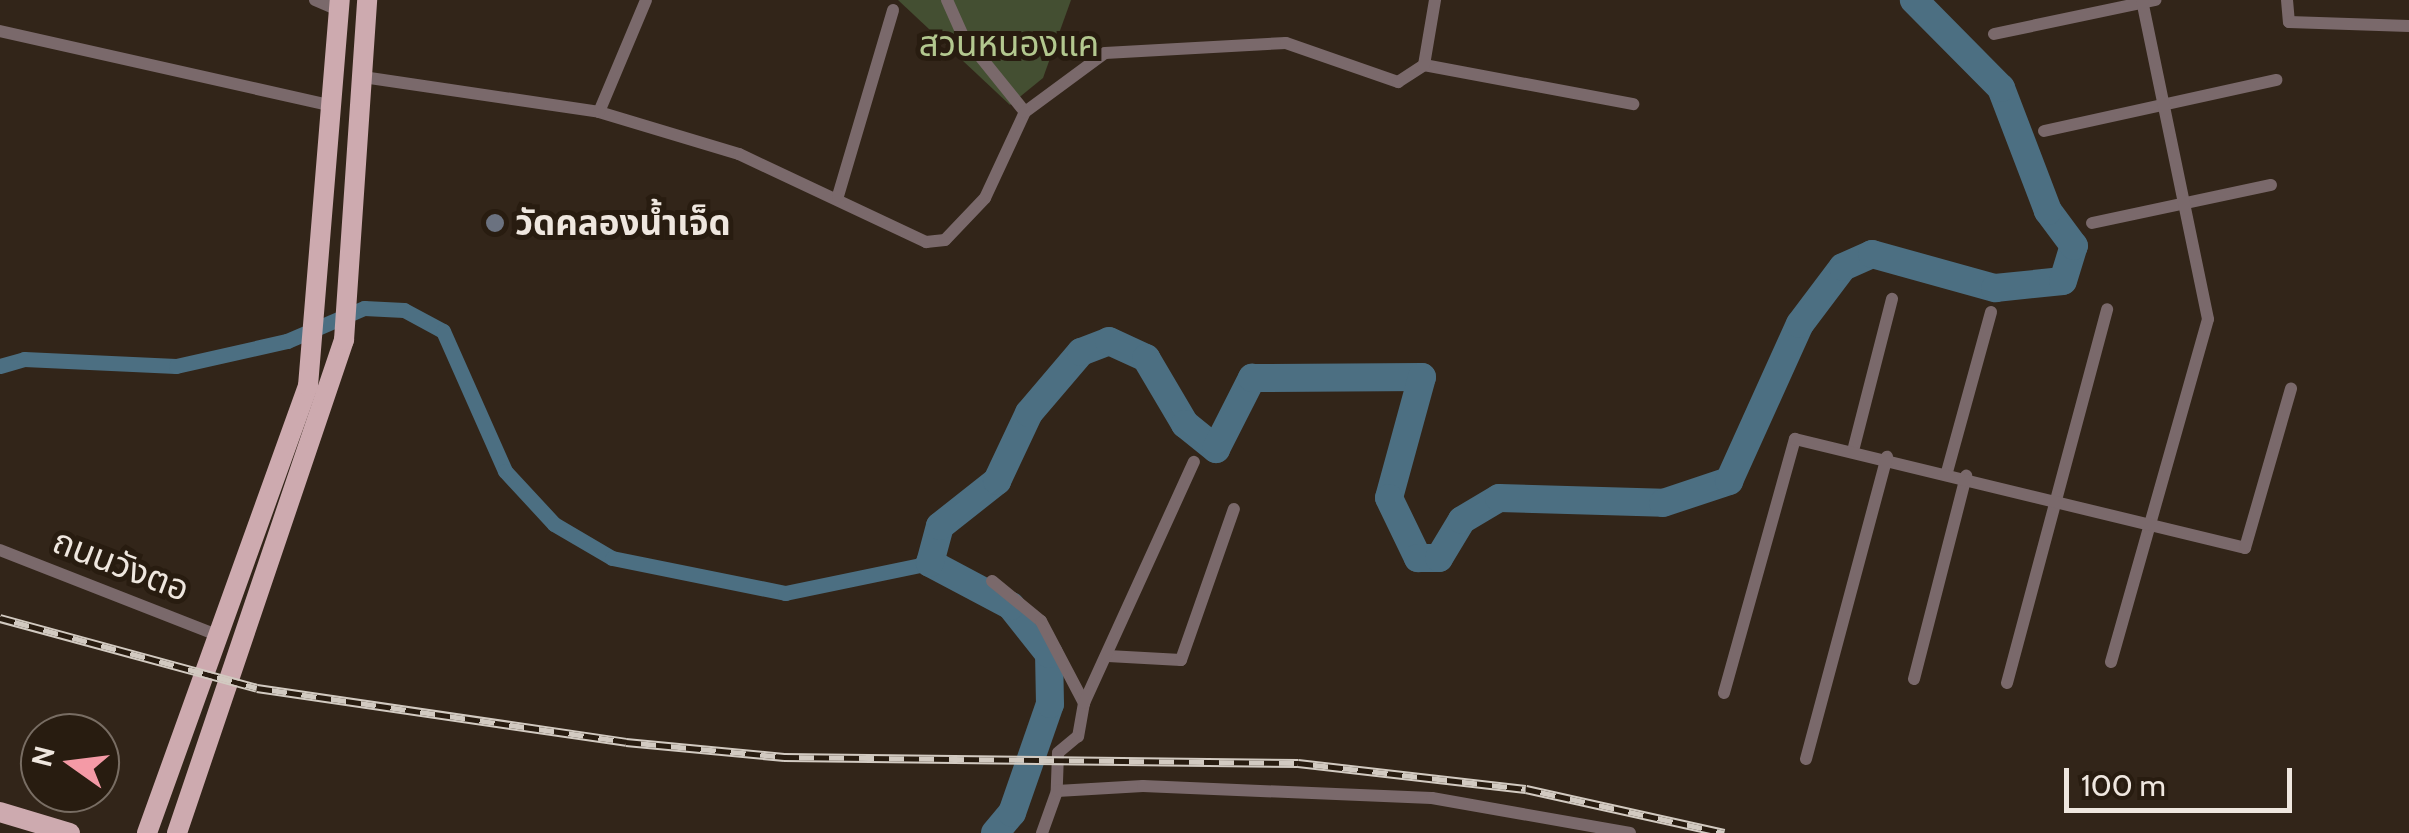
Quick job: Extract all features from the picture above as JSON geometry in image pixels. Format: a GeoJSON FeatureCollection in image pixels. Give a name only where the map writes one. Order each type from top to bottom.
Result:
{"type":"FeatureCollection","features":[{"type":"Feature","properties":{"kind":"main road"},"geometry":{"type":"LineString","coordinates":[[176,833],[344,340],[367,0]]}},
{"type":"Feature","properties":{"kind":"main road"},"geometry":{"type":"LineString","coordinates":[[147,833],[308,386],[335,106],[339,5]]}},
{"type":"Feature","properties":{"kind":"main road"},"geometry":{"type":"LineString","coordinates":[[0,812],[70,833]]}},
{"type":"Feature","properties":{"kind":"street"},"geometry":{"type":"LineString","coordinates":[[314,0],[339,5]]}},
{"type":"Feature","properties":{"kind":"street"},"geometry":{"type":"LineString","coordinates":[[599,112],[646,0]]}},
{"type":"Feature","properties":{"kind":"street"},"geometry":{"type":"LineString","coordinates":[[947,0],[962,34],[1025,112]]}},
{"type":"Feature","properties":{"kind":"street"},"geometry":{"type":"LineString","coordinates":[[1424,66],[1435,0]]}},
{"type":"Feature","properties":{"kind":"street"},"geometry":{"type":"LineString","coordinates":[[2287,0],[2289,22],[2409,26]]}},
{"type":"Feature","properties":{"kind":"street"},"geometry":{"type":"LineString","coordinates":[[1994,34],[2147,1],[2208,319],[2111,662]]}},
{"type":"Feature","properties":{"kind":"street"},"geometry":{"type":"LineString","coordinates":[[838,196],[893,10]]}},
{"type":"Feature","properties":{"kind":"street"},"geometry":{"type":"LineString","coordinates":[[0,32],[335,106]]}},
{"type":"Feature","properties":{"kind":"street"},"geometry":{"type":"LineString","coordinates":[[363,77],[599,112],[838,196],[909,237],[945,240],[999,176],[1025,112],[1083,64],[1160,44],[1286,43],[1398,82],[1424,66],[1633,104]]}},
{"type":"Feature","properties":{"kind":"street"},"geometry":{"type":"LineString","coordinates":[[2044,131],[2276,80]]}},
{"type":"Feature","properties":{"kind":"street"},"geometry":{"type":"LineString","coordinates":[[2092,223],[2270,185]]}},
{"type":"Feature","properties":{"kind":"street"},"geometry":{"type":"LineString","coordinates":[[1854,447],[1892,299]]}},
{"type":"Feature","properties":{"kind":"street"},"geometry":{"type":"LineString","coordinates":[[2007,683],[2108,309]]}},
{"type":"Feature","properties":{"kind":"street"},"geometry":{"type":"LineString","coordinates":[[1948,472],[1992,312]]}},
{"type":"Feature","properties":{"kind":"street"},"geometry":{"type":"LineString","coordinates":[[1724,692],[1796,440],[1854,447],[2148,529],[2245,548],[2290,389]]}},
{"type":"Feature","properties":{"kind":"street"},"geometry":{"type":"LineString","coordinates":[[1806,760],[1887,457]]}},
{"type":"Feature","properties":{"kind":"street"},"geometry":{"type":"LineString","coordinates":[[1042,833],[1057,792],[1058,753],[1078,736],[1084,704],[1194,462]]}},
{"type":"Feature","properties":{"kind":"street"},"geometry":{"type":"LineString","coordinates":[[1914,679],[1966,476]]}},
{"type":"Feature","properties":{"kind":"street"},"geometry":{"type":"LineString","coordinates":[[1108,656],[1182,660],[1234,509]]}},
{"type":"Feature","properties":{"kind":"street","name":"ถนนวังตอ"},"geometry":{"type":"LineString","coordinates":[[0,550],[219,636]]}},
{"type":"Feature","properties":{"kind":"street"},"geometry":{"type":"LineString","coordinates":[[992,581],[1041,622],[1084,704]]}},
{"type":"Feature","properties":{"kind":"street"},"geometry":{"type":"LineString","coordinates":[[1057,792],[1355,792],[1630,833]]}},
{"type":"Feature","properties":{"kind":"green space","name":"สวนหนองแค"},"geometry":{"type":"Polygon","coordinates":[[[898,0],[1071,0],[1043,78],[1010,105],[898,0]]]}},
{"type":"Feature","properties":{"kind":"waterway"},"geometry":{"type":"LineString","coordinates":[[995,833],[1012,813],[1050,704],[1049,654],[1011,606],[930,563],[940,526],[997,481],[1029,413],[1081,352],[1109,341],[1146,358],[1185,424],[1216,449],[1252,378],[1422,377],[1389,498],[1418,558],[1439,558],[1462,520],[1499,498],[1663,503],[1729,481],[1800,324],[1843,267],[1872,254],[1995,288],[2063,281],[2074,246],[2048,211],[2001,88],[1914,0]]}},
{"type":"Feature","properties":{"kind":"waterway"},"geometry":{"type":"LineString","coordinates":[[0,366],[24,359],[176,366],[287,341],[364,308],[404,310],[443,331],[505,471],[554,524],[612,558],[785,593],[930,563]]}},
{"type":"Feature","properties":{"kind":"railway"},"geometry":{"type":"LineString","coordinates":[[0,618],[257,688],[626,742],[784,757],[1298,763],[1526,789],[1724,833]]}},
{"type":"Feature","properties":{"kind":"place","name":"วัดคลองน้ำเจ็ด"},"geometry":{"type":"Point","coordinates":[495,223]}}]}
